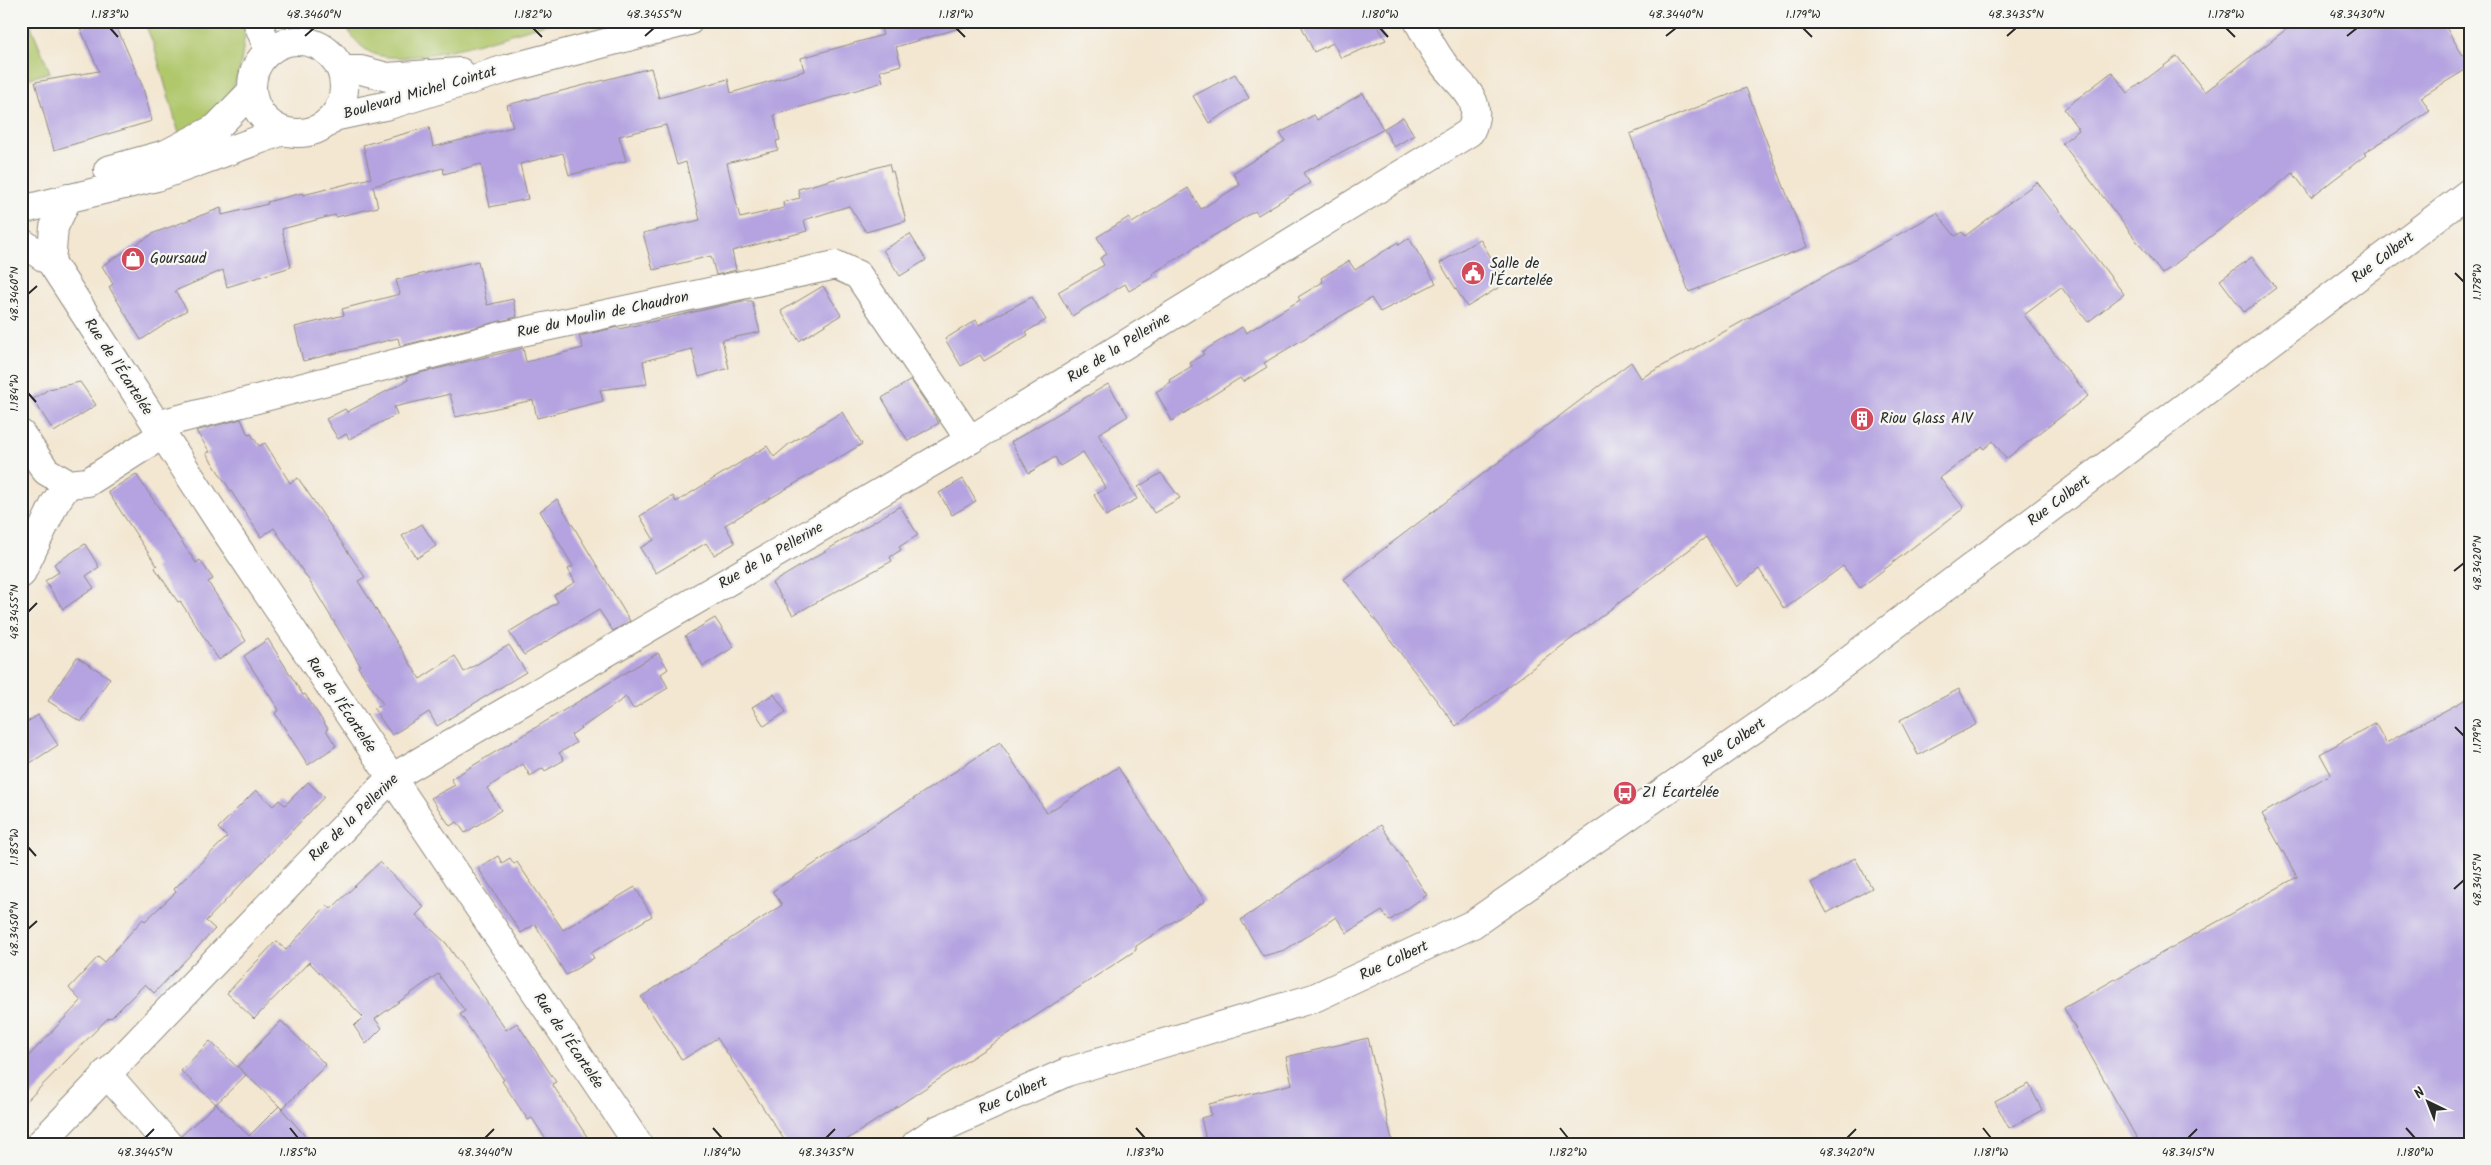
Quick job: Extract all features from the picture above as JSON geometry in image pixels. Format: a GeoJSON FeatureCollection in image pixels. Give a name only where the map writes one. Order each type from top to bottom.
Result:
{"type":"FeatureCollection","features":[{"type":"Feature","properties":{"kind":"street"},"geometry":{"type":"LineString","coordinates":[[256,21],[269,50]]}},
{"type":"Feature","properties":{"kind":"street","name":"Boulevard Michel Cointat"},"geometry":{"type":"LineString","coordinates":[[333,117],[389,105],[506,69],[689,21]]}},
{"type":"Feature","properties":{"kind":"street","name":"Rue de la Pellerine"},"geometry":{"type":"LineString","coordinates":[[40,1144],[106,1073],[390,779],[970,440],[1470,132],[1476,119],[1472,96],[1442,62],[1418,21]]}},
{"type":"Feature","properties":{"kind":"street"},"geometry":{"type":"LineString","coordinates":[[312,32],[342,70],[344,95],[340,107],[333,117],[322,126],[310,132],[296,133],[283,131],[261,115],[255,104],[252,91],[256,68],[269,50],[312,32]]}},
{"type":"Feature","properties":{"kind":"street","name":"Boulevard Michel Cointat"},"geometry":{"type":"LineString","coordinates":[[342,70],[361,70],[387,77],[506,69]]}},
{"type":"Feature","properties":{"kind":"street"},"geometry":{"type":"LineString","coordinates":[[21,193],[166,154],[216,128],[252,91]]}},
{"type":"Feature","properties":{"kind":"street"},"geometry":{"type":"LineString","coordinates":[[21,210],[157,177],[283,131]]}},
{"type":"Feature","properties":{"kind":"street","name":"Rue Colbert"},"geometry":{"type":"LineString","coordinates":[[916,1144],[937,1130],[1067,1072],[1314,998],[1473,924],[1790,704],[2470,192]]}},
{"type":"Feature","properties":{"kind":"street"},"geometry":{"type":"LineString","coordinates":[[51,262],[54,228],[68,198]]}},
{"type":"Feature","properties":{"kind":"street","name":"Rue de l'Écartelée"},"geometry":{"type":"LineString","coordinates":[[21,242],[51,262],[159,430],[390,779],[638,1144]]}},
{"type":"Feature","properties":{"kind":"street","name":"Rue du Moulin de Chaudron"},"geometry":{"type":"LineString","coordinates":[[68,484],[88,482],[159,430],[498,337],[836,265],[858,275],[970,440]]}},
{"type":"Feature","properties":{"kind":"street"},"geometry":{"type":"LineString","coordinates":[[21,434],[46,471],[68,484],[55,503],[21,574]]}},
{"type":"Feature","properties":{"kind":"street"},"geometry":{"type":"LineString","coordinates":[[106,1073],[168,1144]]}},
{"type":"Feature","properties":{"kind":"green space"},"geometry":{"type":"Polygon","coordinates":[[[21,21],[29,21],[50,72],[21,81],[21,21]]]}},
{"type":"Feature","properties":{"kind":"green space"},"geometry":{"type":"Polygon","coordinates":[[[144,21],[243,21],[245,34],[240,65],[237,79],[231,91],[216,110],[180,137],[154,46],[144,21]]]}},
{"type":"Feature","properties":{"kind":"green space"},"geometry":{"type":"Polygon","coordinates":[[[343,21],[557,21],[466,47],[415,56],[394,57],[377,55],[366,50],[353,37],[343,21]]]}},
{"type":"Feature","properties":{"kind":"building"},"geometry":{"type":"Polygon","coordinates":[[[83,21],[114,21],[142,85],[152,121],[54,150],[35,82],[99,71],[80,28],[85,26],[83,21]]]}},
{"type":"Feature","properties":{"kind":"building"},"geometry":{"type":"Polygon","coordinates":[[[879,21],[963,21],[963,27],[896,47],[901,65],[880,71],[883,82],[774,115],[780,140],[776,141],[778,150],[727,163],[740,218],[784,208],[783,202],[800,198],[798,189],[889,164],[891,172],[893,171],[906,221],[866,232],[849,206],[804,220],[807,231],[732,251],[736,270],[716,275],[711,256],[653,270],[643,233],[700,220],[686,162],[677,165],[666,125],[619,136],[626,161],[569,175],[563,153],[520,164],[528,199],[490,207],[481,164],[444,174],[443,168],[373,186],[378,207],[336,217],[335,215],[282,229],[291,267],[227,287],[223,270],[175,291],[187,310],[141,340],[109,287],[113,284],[102,266],[154,233],[221,208],[222,215],[268,204],[267,202],[302,193],[303,195],[371,178],[363,145],[429,127],[433,147],[513,127],[507,105],[651,68],[659,98],[728,79],[731,93],[804,71],[801,58],[883,35],[879,21]]]}},
{"type":"Feature","properties":{"kind":"building"},"geometry":{"type":"Polygon","coordinates":[[[1299,21],[1385,21],[1377,25],[1386,40],[1341,58],[1333,43],[1314,52],[1299,21]]]}},
{"type":"Feature","properties":{"kind":"building"},"geometry":{"type":"Polygon","coordinates":[[[2297,21],[2442,21],[2470,67],[2421,97],[2430,111],[2364,153],[2366,155],[2311,197],[2293,173],[2162,274],[2062,143],[2079,130],[2064,109],[2112,72],[2128,93],[2177,56],[2205,92],[2297,21]]]}},
{"type":"Feature","properties":{"kind":"building"},"geometry":{"type":"Polygon","coordinates":[[[1235,74],[1249,98],[1209,123],[1193,96],[1235,74]]]}},
{"type":"Feature","properties":{"kind":"building"},"geometry":{"type":"Polygon","coordinates":[[[1746,88],[1807,247],[1689,292],[1630,134],[1746,88]]]}},
{"type":"Feature","properties":{"kind":"building"},"geometry":{"type":"Polygon","coordinates":[[[1363,93],[1383,129],[1403,117],[1414,135],[1394,147],[1384,129],[1303,173],[1310,183],[1258,215],[1255,211],[1152,274],[1153,277],[1129,291],[1125,284],[1072,316],[1058,292],[1104,265],[1100,258],[1107,254],[1097,237],[1129,217],[1132,223],[1188,188],[1201,209],[1240,185],[1233,173],[1285,141],[1280,133],[1314,115],[1317,120],[1363,93]]]}},
{"type":"Feature","properties":{"kind":"building"},"geometry":{"type":"Polygon","coordinates":[[[2037,182],[2124,294],[2088,322],[2061,287],[2024,315],[2088,396],[2006,459],[1993,441],[1984,449],[1982,446],[1940,478],[1964,508],[1860,588],[1843,566],[1784,609],[1759,569],[1737,587],[1706,537],[1456,726],[1344,579],[1631,362],[1641,378],[1937,213],[1955,236],[1962,232],[1965,236],[2037,182]]]}},
{"type":"Feature","properties":{"kind":"building"},"geometry":{"type":"Polygon","coordinates":[[[910,234],[926,260],[900,276],[883,250],[910,234]]]}},
{"type":"Feature","properties":{"kind":"building"},"geometry":{"type":"Polygon","coordinates":[[[1409,238],[1436,283],[1380,312],[1371,298],[1264,363],[1267,367],[1243,382],[1240,378],[1172,421],[1156,392],[1171,382],[1169,380],[1192,366],[1190,363],[1204,354],[1202,352],[1242,327],[1246,333],[1300,300],[1298,297],[1323,282],[1321,278],[1349,261],[1355,270],[1398,242],[1399,245],[1409,238]]]}},
{"type":"Feature","properties":{"kind":"building","name":"Salle de l'Écartelée"},"geometry":{"type":"Polygon","coordinates":[[[1480,239],[1506,283],[1467,307],[1440,263],[1480,239]]]}},
{"type":"Feature","properties":{"kind":"building"},"geometry":{"type":"Polygon","coordinates":[[[2252,257],[2276,288],[2244,312],[2220,280],[2252,257]]]}},
{"type":"Feature","properties":{"kind":"building"},"geometry":{"type":"Polygon","coordinates":[[[478,261],[487,305],[513,299],[517,317],[400,346],[398,338],[303,361],[295,327],[344,315],[342,309],[400,294],[396,280],[478,261]]]}},
{"type":"Feature","properties":{"kind":"building"},"geometry":{"type":"Polygon","coordinates":[[[823,286],[841,315],[799,341],[781,311],[823,286]]]}},
{"type":"Feature","properties":{"kind":"building"},"geometry":{"type":"Polygon","coordinates":[[[1032,297],[1046,320],[1026,332],[1028,335],[984,361],[980,355],[961,366],[945,339],[976,320],[979,325],[1032,297]]]}},
{"type":"Feature","properties":{"kind":"building"},"geometry":{"type":"Polygon","coordinates":[[[743,301],[752,301],[760,332],[722,340],[729,368],[699,377],[692,349],[643,361],[647,384],[600,390],[603,401],[537,418],[533,400],[456,417],[450,394],[394,407],[397,414],[349,439],[346,434],[338,439],[326,419],[345,409],[347,412],[408,380],[407,376],[523,348],[526,362],[583,348],[579,336],[618,327],[619,329],[743,301]]]}},
{"type":"Feature","properties":{"kind":"building"},"geometry":{"type":"Polygon","coordinates":[[[911,380],[939,423],[908,441],[882,398],[911,380]]]}},
{"type":"Feature","properties":{"kind":"building"},"geometry":{"type":"Polygon","coordinates":[[[80,382],[96,405],[54,432],[33,399],[49,389],[80,382]]]}},
{"type":"Feature","properties":{"kind":"building"},"geometry":{"type":"Polygon","coordinates":[[[1108,384],[1128,416],[1098,434],[1137,499],[1106,516],[1094,495],[1106,488],[1083,452],[1060,466],[1055,457],[1029,473],[1011,442],[1108,384]]]}},
{"type":"Feature","properties":{"kind":"building"},"geometry":{"type":"Polygon","coordinates":[[[842,412],[862,444],[725,525],[735,543],[714,555],[706,543],[656,573],[640,548],[654,540],[640,516],[673,496],[676,502],[767,446],[774,457],[789,444],[842,412]]]}},
{"type":"Feature","properties":{"kind":"building"},"geometry":{"type":"Polygon","coordinates":[[[241,419],[248,435],[251,434],[259,446],[265,443],[290,483],[298,478],[365,577],[358,581],[420,679],[455,656],[464,672],[509,645],[526,672],[437,726],[429,712],[392,735],[374,709],[383,704],[358,667],[360,665],[310,582],[274,528],[261,537],[206,453],[210,452],[196,431],[241,419]]]}},
{"type":"Feature","properties":{"kind":"building"},"geometry":{"type":"Polygon","coordinates":[[[1161,473],[1180,498],[1154,513],[1138,487],[1161,473]]]}},
{"type":"Feature","properties":{"kind":"building"},"geometry":{"type":"Polygon","coordinates":[[[136,474],[196,563],[200,560],[213,579],[208,582],[246,641],[219,660],[180,601],[178,602],[155,568],[157,566],[108,492],[136,474]]]}},
{"type":"Feature","properties":{"kind":"building"},"geometry":{"type":"Polygon","coordinates":[[[963,479],[976,501],[952,515],[939,493],[963,479]]]}},
{"type":"Feature","properties":{"kind":"building"},"geometry":{"type":"Polygon","coordinates":[[[557,499],[630,621],[613,631],[599,610],[524,655],[509,632],[558,602],[554,595],[575,582],[568,569],[573,566],[540,511],[557,499]]]}},
{"type":"Feature","properties":{"kind":"building"},"geometry":{"type":"Polygon","coordinates":[[[900,506],[918,535],[899,547],[901,550],[890,557],[892,561],[793,615],[772,583],[900,506]]]}},
{"type":"Feature","properties":{"kind":"building"},"geometry":{"type":"Polygon","coordinates":[[[422,524],[436,546],[417,558],[402,536],[422,524]]]}},
{"type":"Feature","properties":{"kind":"building"},"geometry":{"type":"Polygon","coordinates":[[[85,544],[99,567],[86,576],[94,588],[63,609],[45,581],[59,572],[54,564],[85,544]]]}},
{"type":"Feature","properties":{"kind":"building"},"geometry":{"type":"Polygon","coordinates":[[[715,618],[734,647],[703,666],[685,636],[715,618]]]}},
{"type":"Feature","properties":{"kind":"building"},"geometry":{"type":"Polygon","coordinates":[[[268,639],[303,695],[305,694],[328,729],[326,730],[336,746],[308,765],[275,713],[279,710],[244,656],[268,639]]]}},
{"type":"Feature","properties":{"kind":"building"},"geometry":{"type":"Polygon","coordinates":[[[658,653],[668,669],[661,674],[668,688],[633,709],[626,697],[571,735],[576,743],[559,753],[564,760],[545,771],[543,768],[530,776],[523,764],[487,788],[501,810],[465,833],[457,822],[450,826],[431,798],[455,785],[451,779],[658,653]]]}},
{"type":"Feature","properties":{"kind":"building"},"geometry":{"type":"Polygon","coordinates":[[[77,657],[110,678],[81,722],[48,701],[77,657]]]}},
{"type":"Feature","properties":{"kind":"building"},"geometry":{"type":"Polygon","coordinates":[[[1959,689],[1977,724],[1918,755],[1900,720],[1959,689]]]}},
{"type":"Feature","properties":{"kind":"building"},"geometry":{"type":"Polygon","coordinates":[[[774,694],[786,712],[764,726],[752,707],[774,694]]]}},
{"type":"Feature","properties":{"kind":"building"},"geometry":{"type":"Polygon","coordinates":[[[2470,697],[2470,1144],[2140,1144],[2064,1008],[2297,877],[2262,814],[2331,774],[2320,754],[2375,723],[2386,743],[2470,697]]]}},
{"type":"Feature","properties":{"kind":"building"},"geometry":{"type":"Polygon","coordinates":[[[38,715],[58,745],[21,769],[21,726],[38,715]]]}},
{"type":"Feature","properties":{"kind":"building"},"geometry":{"type":"Polygon","coordinates":[[[1000,742],[1047,813],[1118,767],[1205,901],[1136,946],[1136,950],[840,1144],[787,1144],[717,1038],[682,1060],[641,997],[782,905],[773,891],[1000,742]]]}},
{"type":"Feature","properties":{"kind":"building"},"geometry":{"type":"Polygon","coordinates":[[[308,782],[324,797],[206,921],[215,929],[154,993],[145,984],[111,1018],[109,1017],[21,1107],[21,1064],[81,1001],[69,988],[98,957],[104,962],[143,919],[145,921],[176,892],[174,889],[227,837],[218,828],[256,790],[273,806],[279,800],[285,805],[308,782]]]}},
{"type":"Feature","properties":{"kind":"building"},"geometry":{"type":"Polygon","coordinates":[[[1381,825],[1427,895],[1389,921],[1382,911],[1347,933],[1336,917],[1285,950],[1263,956],[1241,920],[1381,825]]]}},
{"type":"Feature","properties":{"kind":"building"},"geometry":{"type":"Polygon","coordinates":[[[498,856],[502,863],[510,858],[514,864],[517,862],[563,930],[635,887],[652,916],[591,953],[594,958],[566,975],[535,924],[521,933],[478,868],[498,856]]]}},
{"type":"Feature","properties":{"kind":"building"},"geometry":{"type":"Polygon","coordinates":[[[1855,858],[1872,888],[1827,913],[1811,883],[1855,858]]]}},
{"type":"Feature","properties":{"kind":"building"},"geometry":{"type":"Polygon","coordinates":[[[380,862],[424,907],[416,915],[446,943],[506,1030],[517,1023],[556,1082],[552,1084],[592,1144],[549,1144],[532,1118],[528,1120],[502,1081],[504,1080],[460,1014],[465,1011],[438,974],[375,1019],[382,1028],[366,1044],[354,1026],[363,1017],[309,962],[254,1019],[227,993],[276,941],[286,950],[327,905],[331,909],[380,862]]]}},
{"type":"Feature","properties":{"kind":"building"},"geometry":{"type":"Polygon","coordinates":[[[281,1021],[326,1065],[282,1109],[238,1067],[246,1075],[216,1104],[181,1071],[210,1041],[237,1067],[281,1021]]]}},
{"type":"Feature","properties":{"kind":"building"},"geometry":{"type":"Polygon","coordinates":[[[1368,1038],[1393,1144],[1219,1144],[1217,1137],[1206,1140],[1201,1118],[1211,1115],[1209,1104],[1292,1084],[1286,1057],[1368,1038]]]}},
{"type":"Feature","properties":{"kind":"building"},"geometry":{"type":"Polygon","coordinates":[[[2029,1084],[2042,1110],[2009,1128],[1995,1102],[2029,1084]]]}},
{"type":"Feature","properties":{"kind":"building"},"geometry":{"type":"Polygon","coordinates":[[[216,1104],[249,1136],[279,1106],[312,1144],[183,1144],[181,1136],[216,1104]]]}},
{"type":"Feature","properties":{"kind":"place","name":"Goursaud"},"geometry":{"type":"Point","coordinates":[133,259]}},
{"type":"Feature","properties":{"kind":"place","name":"Salle de l'Écartelée"},"geometry":{"type":"Point","coordinates":[1473,273]}},
{"type":"Feature","properties":{"kind":"place","name":"Riou Glass AIV"},"geometry":{"type":"Point","coordinates":[1862,419]}},
{"type":"Feature","properties":{"kind":"place","name":"ZI Écartelée"},"geometry":{"type":"Point","coordinates":[1625,793]}}]}
